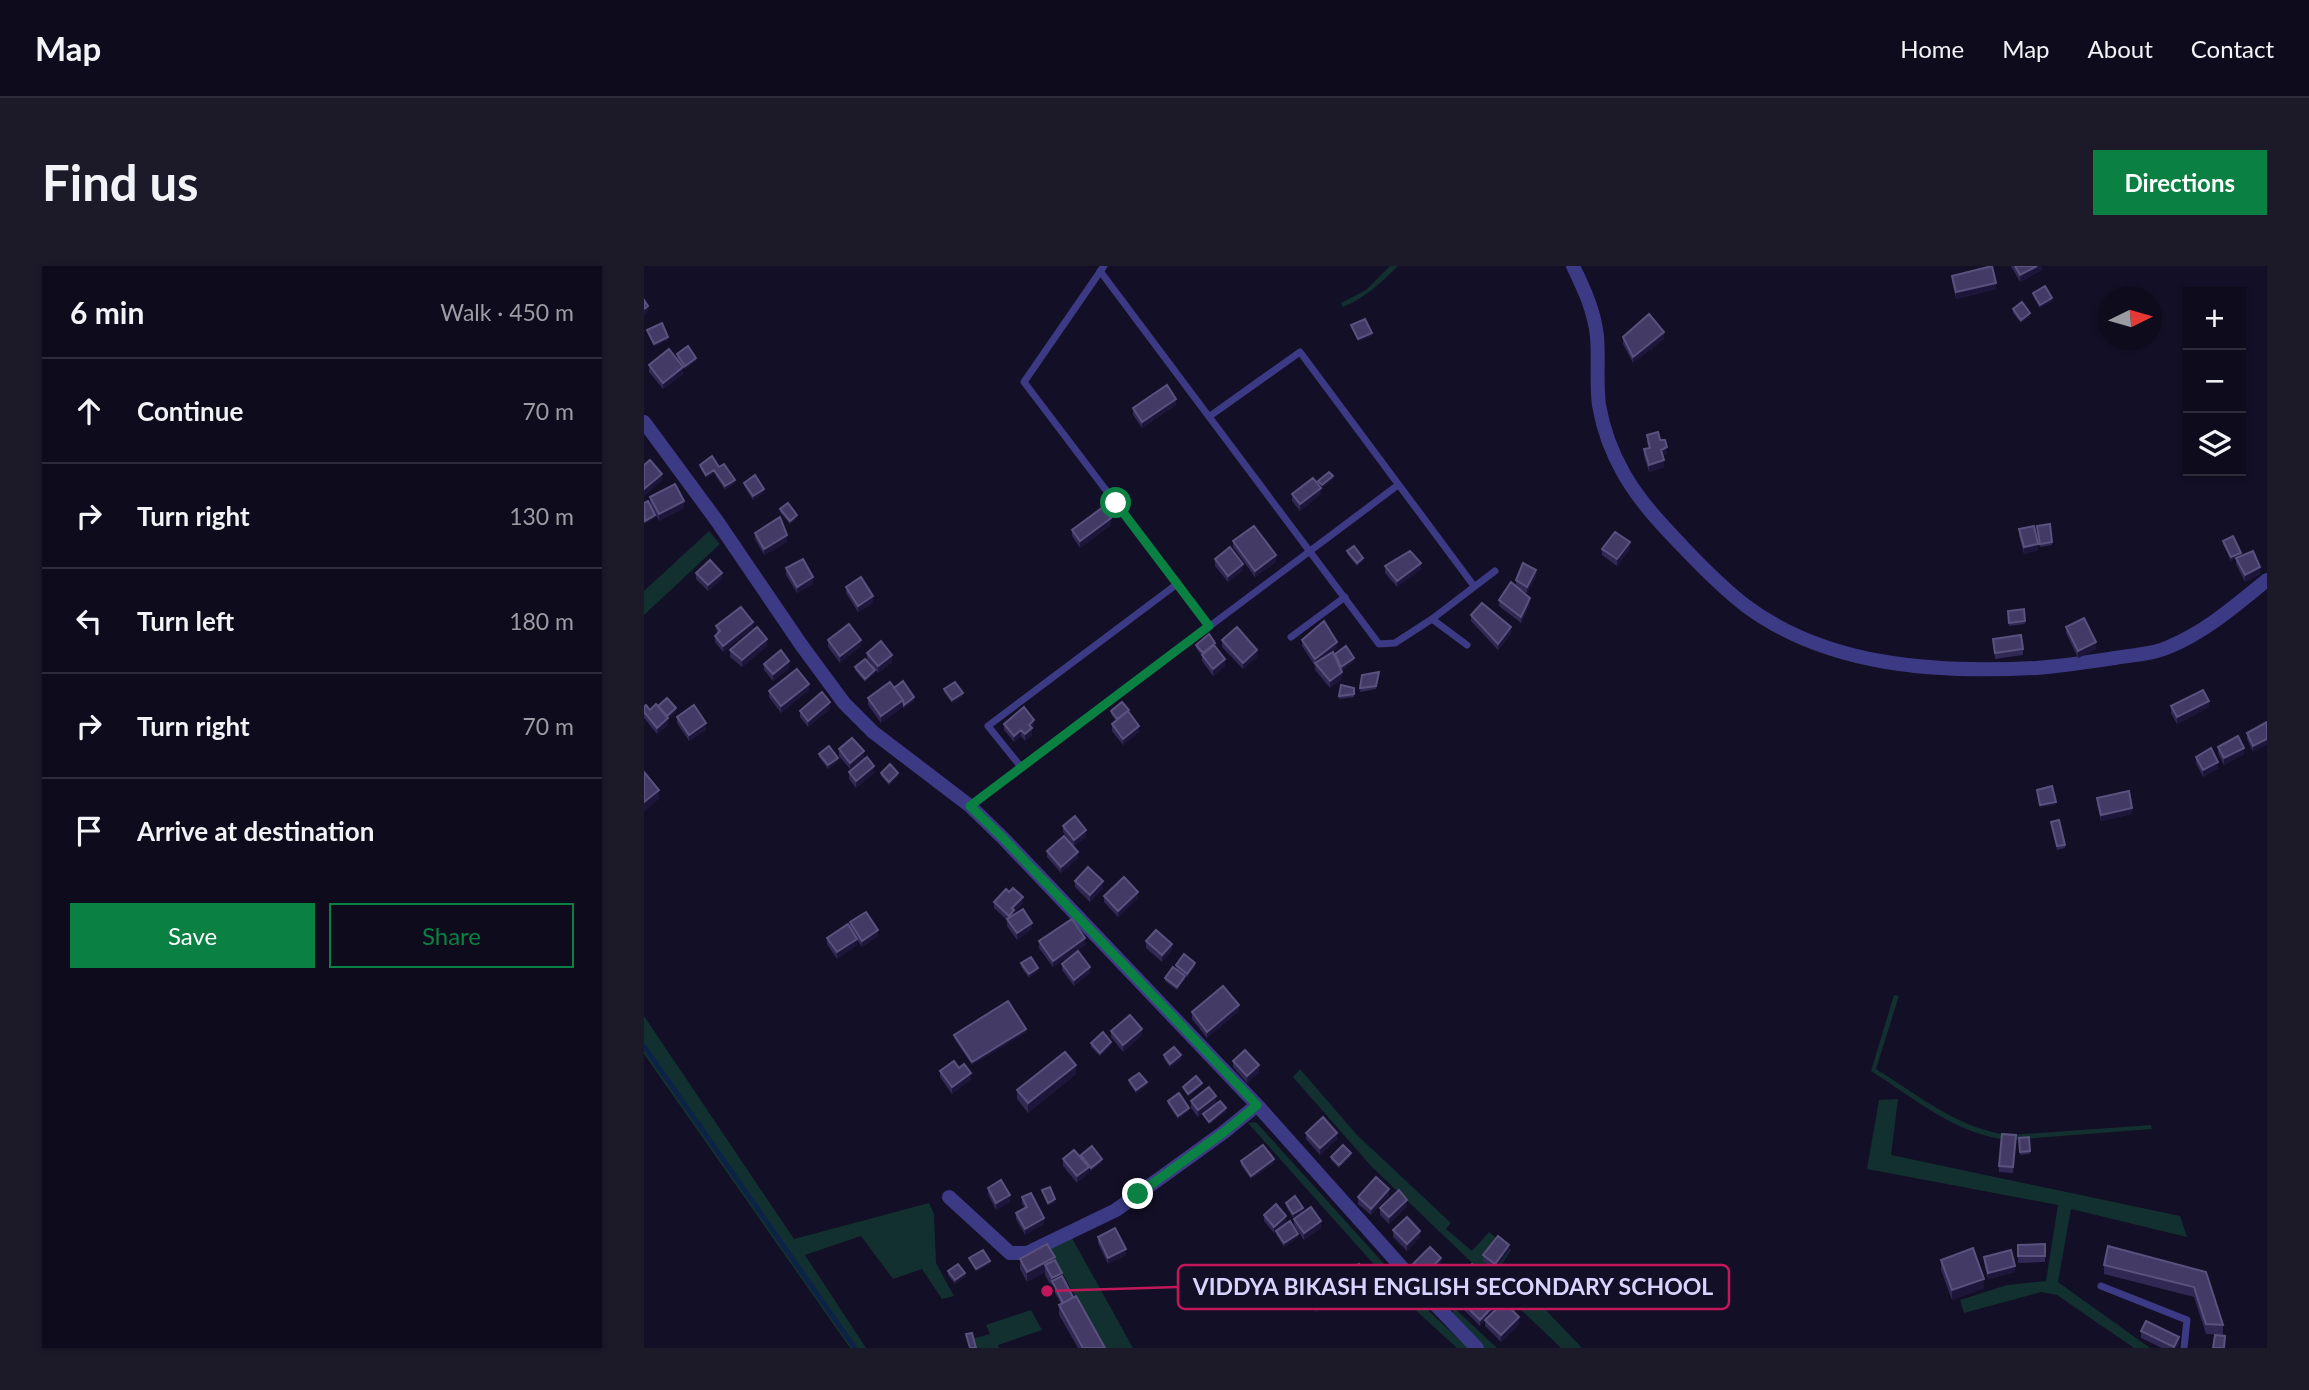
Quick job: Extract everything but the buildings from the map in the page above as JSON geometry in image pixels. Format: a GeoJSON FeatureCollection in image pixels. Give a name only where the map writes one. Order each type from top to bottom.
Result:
{"type":"FeatureCollection","features":[{"type":"Feature","properties":{"kind":"street"},"geometry":{"type":"LineString","coordinates":[[1573,266],[1589,300],[1597,334],[1599,403],[1604,426],[1613,453],[1636,494],[1698,563],[1746,606],[1812,642],[1848,653],[1937,669],[1982,671],[2060,666],[2147,653],[2175,645],[2223,616],[2267,580]]}},
{"type":"Feature","properties":{"kind":"street"},"geometry":{"type":"LineString","coordinates":[[644,422],[844,703],[873,732],[970,806],[1013,848],[1257,1105],[1477,1348]]}},
{"type":"Feature","properties":{"kind":"street"},"geometry":{"type":"LineString","coordinates":[[949,1197],[1010,1253],[1027,1253],[1116,1210],[1257,1105]]}},
{"type":"Feature","properties":{"kind":"lane"},"geometry":{"type":"LineString","coordinates":[[1209,626],[1024,382],[1102,269],[1379,644],[1395,643],[1432,619],[1495,571]]}},
{"type":"Feature","properties":{"kind":"lane"},"geometry":{"type":"LineString","coordinates":[[1210,415],[1300,352],[1474,586]]}},
{"type":"Feature","properties":{"kind":"lane"},"geometry":{"type":"LineString","coordinates":[[970,806],[1398,485]]}},
{"type":"Feature","properties":{"kind":"lane"},"geometry":{"type":"LineString","coordinates":[[1021,767],[988,726],[1177,584]]}},
{"type":"Feature","properties":{"kind":"lane"},"geometry":{"type":"LineString","coordinates":[[1292,637],[1345,597]]}},
{"type":"Feature","properties":{"kind":"lane"},"geometry":{"type":"LineString","coordinates":[[1432,619],[1467,645]]}},
{"type":"Feature","properties":{"kind":"lane"},"geometry":{"type":"LineString","coordinates":[[2101,1286],[2188,1320],[2185,1348]]}},
{"type":"Feature","properties":{"kind":"green space"},"geometry":{"type":"Polygon","coordinates":[[[1390,266],[1398,266],[1372,290],[1343,307],[1341,303],[1366,290],[1390,266]]]}},
{"type":"Feature","properties":{"kind":"green space"},"geometry":{"type":"Polygon","coordinates":[[[709,531],[720,544],[644,615],[644,591],[709,531]]]}},
{"type":"Feature","properties":{"kind":"green space"},"geometry":{"type":"Polygon","coordinates":[[[1894,995],[1899,996],[1876,1069],[1957,1119],[1992,1132],[2010,1135],[2151,1125],[2152,1129],[2011,1140],[1973,1132],[1955,1124],[1871,1071],[1894,995]]]}},
{"type":"Feature","properties":{"kind":"green space"},"geometry":{"type":"Polygon","coordinates":[[[644,1016],[794,1239],[929,1203],[934,1214],[936,1263],[954,1296],[942,1299],[922,1269],[893,1279],[861,1236],[805,1255],[866,1348],[850,1348],[644,1054],[644,1016]]]}},
{"type":"Feature","properties":{"kind":"green space"},"geometry":{"type":"Polygon","coordinates":[[[1300,1069],[1357,1135],[1451,1223],[1446,1229],[1472,1251],[1489,1232],[1511,1250],[1498,1270],[1544,1308],[1582,1348],[1561,1348],[1371,1166],[1293,1077],[1300,1069]]]}},
{"type":"Feature","properties":{"kind":"green space"},"geometry":{"type":"Polygon","coordinates":[[[1898,1099],[1891,1155],[2180,1216],[2187,1237],[2071,1209],[2058,1282],[2150,1348],[2134,1348],[2057,1295],[2041,1292],[1964,1313],[1960,1300],[2007,1285],[2046,1281],[2058,1205],[1867,1169],[1879,1100],[1898,1099]]]}},
{"type":"Feature","properties":{"kind":"green space"},"geometry":{"type":"Polygon","coordinates":[[[1256,1122],[1414,1297],[1468,1348],[1457,1348],[1410,1305],[1248,1123],[1256,1122]]]}},
{"type":"Feature","properties":{"kind":"green space"},"geometry":{"type":"Polygon","coordinates":[[[1072,1238],[1133,1348],[1105,1348],[1049,1250],[1072,1238]]]}},
{"type":"Feature","properties":{"kind":"green space"},"geometry":{"type":"Polygon","coordinates":[[[1453,1307],[1497,1348],[1485,1348],[1453,1317],[1453,1307]]]}},
{"type":"Feature","properties":{"kind":"green space"},"geometry":{"type":"Polygon","coordinates":[[[1031,1310],[1042,1330],[998,1345],[999,1348],[974,1348],[972,1339],[990,1334],[986,1325],[1031,1310]]]}},
{"type":"Feature","properties":{"kind":"waterway"},"geometry":{"type":"LineString","coordinates":[[644,1046],[855,1348]]}},
{"type":"Feature","properties":{"kind":"place","name":"VIDDYA BIKASH ENGLISH SECONDARY SCHOOL"},"geometry":{"type":"Point","coordinates":[1047,1291]}},
{"type":"Feature","properties":{"kind":"route"},"geometry":{"type":"LineString","coordinates":[[1116,503],[1209,626],[970,806],[1257,1105],[1138,1194]]}}]}
